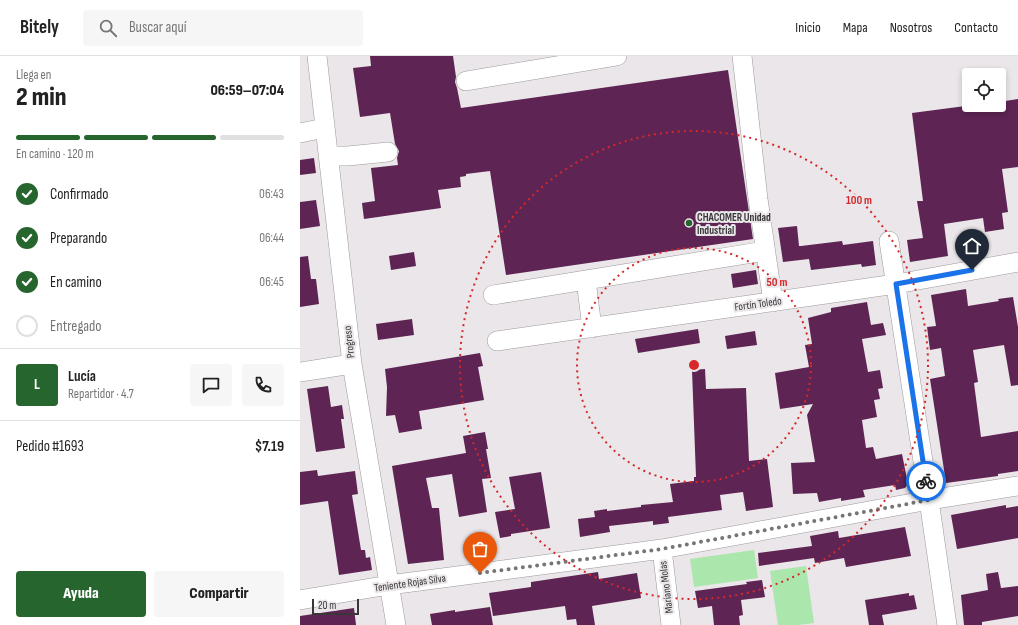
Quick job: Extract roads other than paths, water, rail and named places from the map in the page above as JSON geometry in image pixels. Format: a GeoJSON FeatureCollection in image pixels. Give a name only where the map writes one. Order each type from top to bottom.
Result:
{"type":"FeatureCollection","features":[{"type":"Feature","properties":{"kind":"street","name":"Progreso"},"geometry":{"type":"LineString","coordinates":[[317,56],[352,364],[396,625]]}},
{"type":"Feature","properties":{"kind":"street"},"geometry":{"type":"LineString","coordinates":[[466,80],[618,56]]}},
{"type":"Feature","properties":{"kind":"street"},"geometry":{"type":"LineString","coordinates":[[742,56],[758,199],[773,302]]}},
{"type":"Feature","properties":{"kind":"street"},"geometry":{"type":"LineString","coordinates":[[300,133],[325,128]]}},
{"type":"Feature","properties":{"kind":"street"},"geometry":{"type":"LineString","coordinates":[[328,156],[348,156],[388,152]]}},
{"type":"Feature","properties":{"kind":"street"},"geometry":{"type":"LineString","coordinates":[[889,241],[947,625]]}},
{"type":"Feature","properties":{"kind":"street"},"geometry":{"type":"LineString","coordinates":[[493,295],[765,251]]}},
{"type":"Feature","properties":{"kind":"street","name":"Fortín Toledo"},"geometry":{"type":"LineString","coordinates":[[498,341],[896,284],[1018,262]]}},
{"type":"Feature","properties":{"kind":"street"},"geometry":{"type":"LineString","coordinates":[[586,280],[592,328]]}},
{"type":"Feature","properties":{"kind":"street"},"geometry":{"type":"LineString","coordinates":[[300,372],[352,364]]}},
{"type":"Feature","properties":{"kind":"street","name":"Teniente Rojas Silva"},"geometry":{"type":"LineString","coordinates":[[300,600],[389,585],[662,549],[929,500],[1018,486]]}},
{"type":"Feature","properties":{"kind":"street","name":"Mariano Molas"},"geometry":{"type":"LineString","coordinates":[[662,549],[671,625]]}},
{"type":"Feature","properties":{"kind":"place","name":"CHACOMER Unidad Industrial"},"geometry":{"type":"Point","coordinates":[689,223]}}]}
